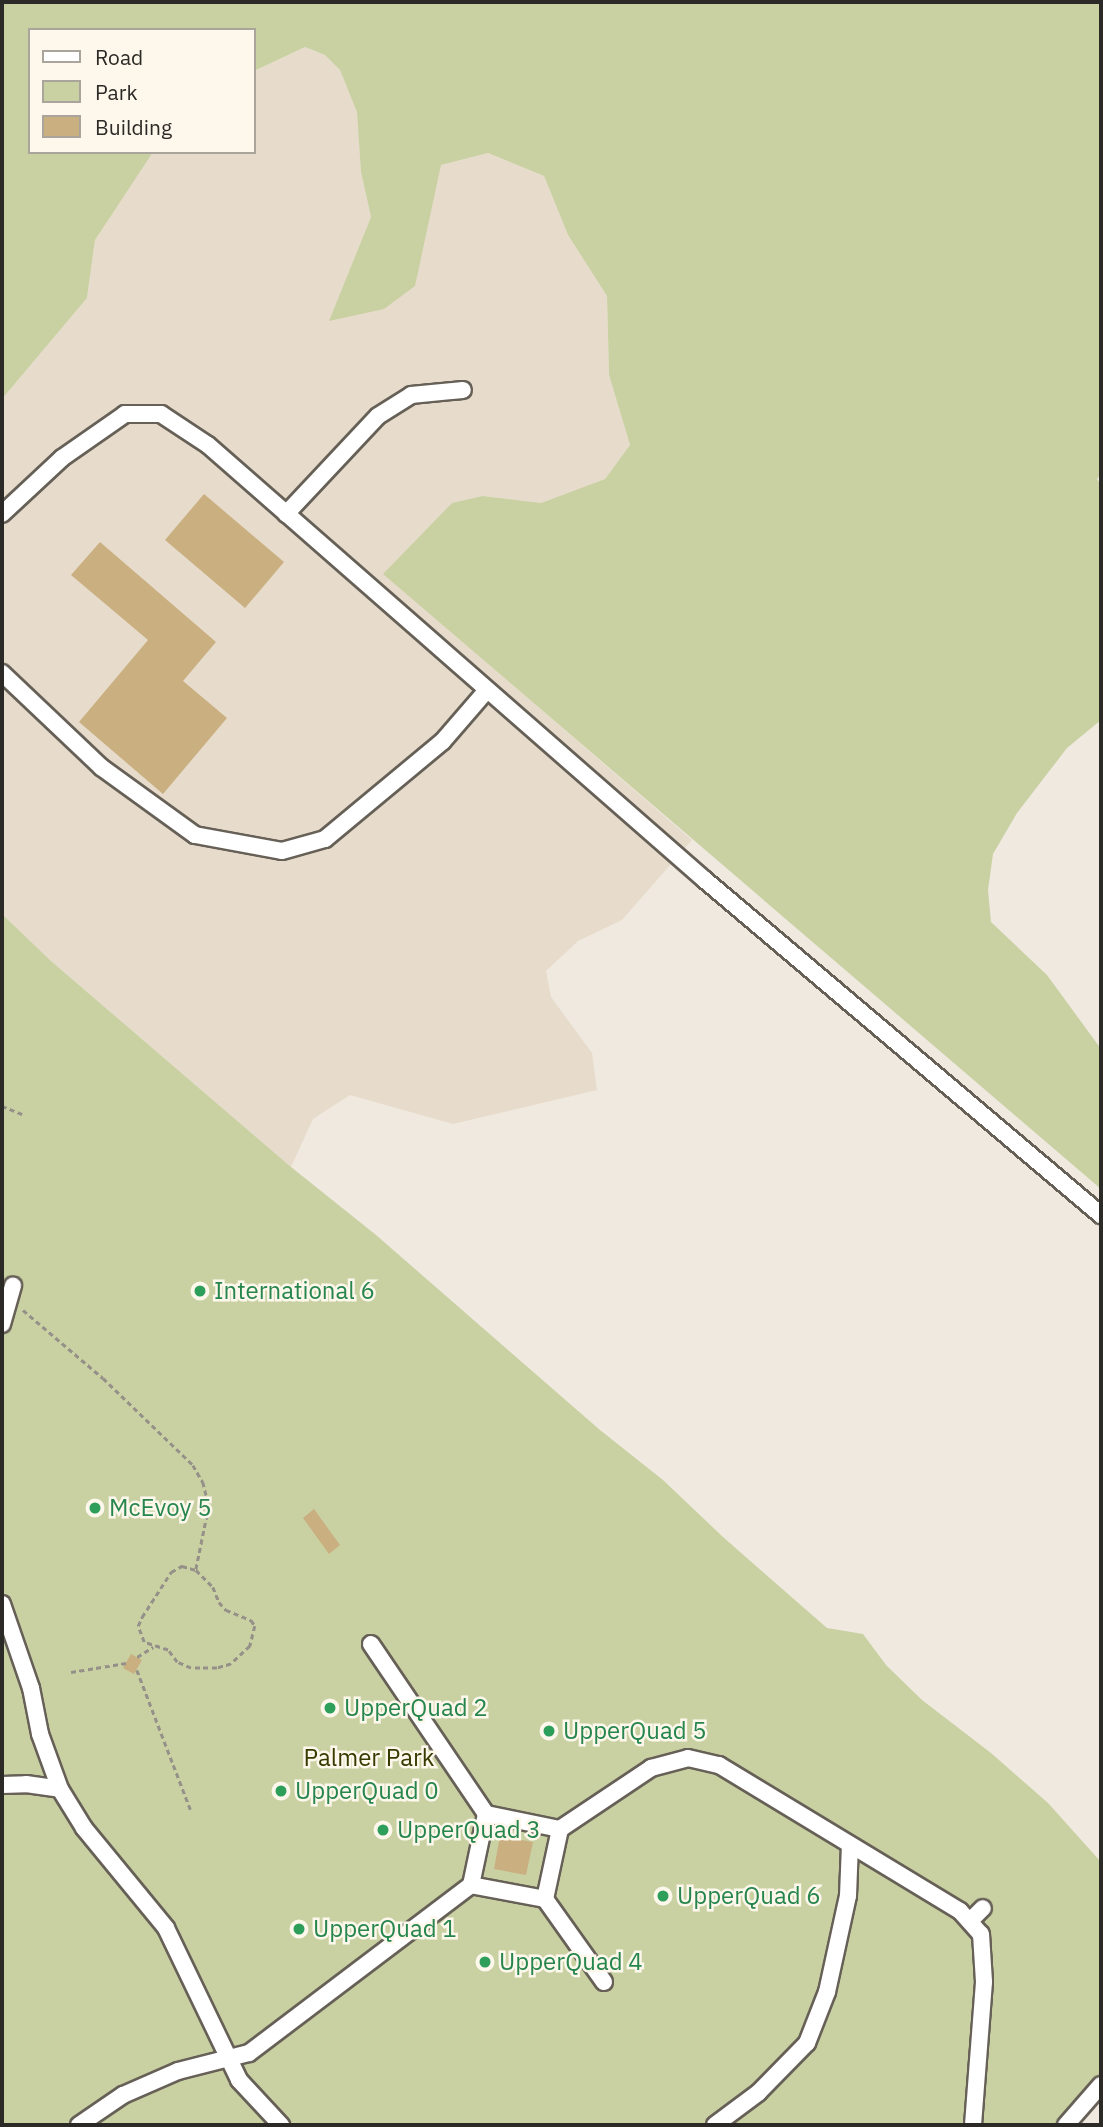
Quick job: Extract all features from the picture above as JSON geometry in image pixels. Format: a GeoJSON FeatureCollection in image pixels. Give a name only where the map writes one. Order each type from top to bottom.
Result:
{"type":"FeatureCollection","features":[{"type":"Feature","properties":{"kind":"street"},"geometry":{"type":"LineString","coordinates":[[286,514],[378,416],[411,394],[463,390]]}},
{"type":"Feature","properties":{"kind":"street"},"geometry":{"type":"LineString","coordinates":[[2,514],[62,458],[125,414],[161,414],[208,445],[705,880],[1101,1215]]}},
{"type":"Feature","properties":{"kind":"street"},"geometry":{"type":"LineString","coordinates":[[2,673],[100,767],[195,835],[282,851],[325,839],[443,741],[487,690]]}},
{"type":"Feature","properties":{"kind":"street"},"geometry":{"type":"LineString","coordinates":[[2,1324],[11,1292]]}},
{"type":"Feature","properties":{"kind":"street"},"geometry":{"type":"LineString","coordinates":[[2,1604],[31,1688],[40,1734],[60,1788],[84,1828],[166,1927],[239,2080],[281,2125]]}},
{"type":"Feature","properties":{"kind":"street"},"geometry":{"type":"LineString","coordinates":[[371,1644],[486,1814],[560,1829]]}},
{"type":"Feature","properties":{"kind":"street"},"geometry":{"type":"LineString","coordinates":[[545,1899],[560,1829],[651,1768],[688,1758],[719,1765],[960,1910],[981,1934],[984,1982],[973,2125]]}},
{"type":"Feature","properties":{"kind":"street"},"geometry":{"type":"LineString","coordinates":[[2,1784],[60,1788]]}},
{"type":"Feature","properties":{"kind":"street"},"geometry":{"type":"LineString","coordinates":[[79,2125],[123,2095],[178,2071],[249,2053],[471,1885],[486,1814]]}},
{"type":"Feature","properties":{"kind":"street"},"geometry":{"type":"LineString","coordinates":[[715,2125],[758,2093],[807,2043],[827,1992],[848,1896],[850,1844]]}},
{"type":"Feature","properties":{"kind":"street"},"geometry":{"type":"LineString","coordinates":[[471,1885],[545,1899],[604,1982]]}},
{"type":"Feature","properties":{"kind":"street"},"geometry":{"type":"LineString","coordinates":[[970,1921],[983,1908]]}},
{"type":"Feature","properties":{"kind":"street"},"geometry":{"type":"LineString","coordinates":[[1066,2125],[1101,2085]]}},
{"type":"Feature","properties":{"kind":"path"},"geometry":{"type":"LineString","coordinates":[[2,1106],[22,1114]]}},
{"type":"Feature","properties":{"kind":"path"},"geometry":{"type":"LineString","coordinates":[[11,1292],[193,1465],[203,1482],[209,1506],[196,1570]]}},
{"type":"Feature","properties":{"kind":"path"},"geometry":{"type":"LineString","coordinates":[[144,1642],[168,1650],[177,1662],[200,1669],[231,1664],[250,1646],[255,1634],[250,1620],[226,1610],[219,1602],[213,1587],[196,1570],[182,1566],[171,1572],[138,1626],[144,1650]]}},
{"type":"Feature","properties":{"kind":"path"},"geometry":{"type":"LineString","coordinates":[[137,1657],[144,1650],[153,1647]]}},
{"type":"Feature","properties":{"kind":"path"},"geometry":{"type":"LineString","coordinates":[[71,1672],[126,1663]]}},
{"type":"Feature","properties":{"kind":"path"},"geometry":{"type":"LineString","coordinates":[[137,1670],[191,1811]]}},
{"type":"Feature","properties":{"kind":"shaded area"},"geometry":{"type":"Polygon","coordinates":[[[305,47],[325,55],[340,70],[358,112],[361,172],[371,217],[330,320],[441,165],[488,153],[544,176],[568,235],[607,296],[609,375],[630,445],[605,479],[541,503],[484,496],[384,574],[692,840],[622,920],[578,941],[546,971],[551,997],[592,1053],[597,1090],[453,1124],[350,1095],[313,1119],[291,1167],[51,961],[2,914],[2,399],[87,298],[95,240],[151,154],[256,154],[256,70],[305,47]]]}},
{"type":"Feature","properties":{"kind":"green space"},"geometry":{"type":"Polygon","coordinates":[[[2,2],[1101,2],[1101,474],[1097,479],[1101,485],[1101,720],[1067,748],[1017,813],[993,854],[988,890],[991,922],[1047,975],[1101,1049],[1101,1189],[383,574],[452,503],[483,496],[541,503],[605,479],[630,445],[609,375],[607,296],[568,235],[544,176],[488,153],[441,165],[415,286],[384,309],[329,321],[371,217],[361,172],[357,112],[340,70],[325,55],[305,47],[256,70],[256,28],[28,28],[28,154],[152,154],[95,240],[87,298],[2,399],[2,2]]]}},
{"type":"Feature","properties":{"kind":"green space","name":"Palmer Park"},"geometry":{"type":"Polygon","coordinates":[[[2,914],[51,961],[291,1167],[376,1235],[600,1430],[663,1480],[723,1537],[827,1628],[863,1634],[886,1665],[922,1700],[991,1753],[1048,1803],[1101,1862],[1101,2072],[1055,2125],[2,2125],[2,914]]]}},
{"type":"Feature","properties":{"kind":"building"},"geometry":{"type":"Polygon","coordinates":[[[204,494],[284,562],[245,608],[165,540],[204,494]]]}},
{"type":"Feature","properties":{"kind":"building"},"geometry":{"type":"Polygon","coordinates":[[[100,542],[216,642],[183,681],[227,718],[163,794],[79,722],[148,640],[71,575],[100,542]]]}},
{"type":"Feature","properties":{"kind":"building"},"geometry":{"type":"Polygon","coordinates":[[[314,1509],[340,1545],[329,1554],[303,1518],[314,1509]]]}},
{"type":"Feature","properties":{"kind":"building"},"geometry":{"type":"Polygon","coordinates":[[[131,1654],[142,1660],[134,1674],[123,1668],[131,1654]]]}},
{"type":"Feature","properties":{"kind":"building"},"geometry":{"type":"Polygon","coordinates":[[[500,1836],[533,1842],[526,1875],[494,1869],[500,1836]]]}},
{"type":"Feature","properties":{"kind":"place","name":"International 6"},"geometry":{"type":"Point","coordinates":[200,1291]}},
{"type":"Feature","properties":{"kind":"place","name":"McEvoy 5"},"geometry":{"type":"Point","coordinates":[95,1508]}},
{"type":"Feature","properties":{"kind":"place","name":"UpperQuad 2"},"geometry":{"type":"Point","coordinates":[330,1708]}},
{"type":"Feature","properties":{"kind":"place","name":"UpperQuad 5"},"geometry":{"type":"Point","coordinates":[549,1731]}},
{"type":"Feature","properties":{"kind":"place","name":"UpperQuad 0"},"geometry":{"type":"Point","coordinates":[281,1791]}},
{"type":"Feature","properties":{"kind":"place","name":"UpperQuad 3"},"geometry":{"type":"Point","coordinates":[383,1830]}},
{"type":"Feature","properties":{"kind":"place","name":"UpperQuad 6"},"geometry":{"type":"Point","coordinates":[663,1896]}},
{"type":"Feature","properties":{"kind":"place","name":"UpperQuad 1"},"geometry":{"type":"Point","coordinates":[299,1929]}},
{"type":"Feature","properties":{"kind":"place","name":"UpperQuad 4"},"geometry":{"type":"Point","coordinates":[485,1962]}}]}
